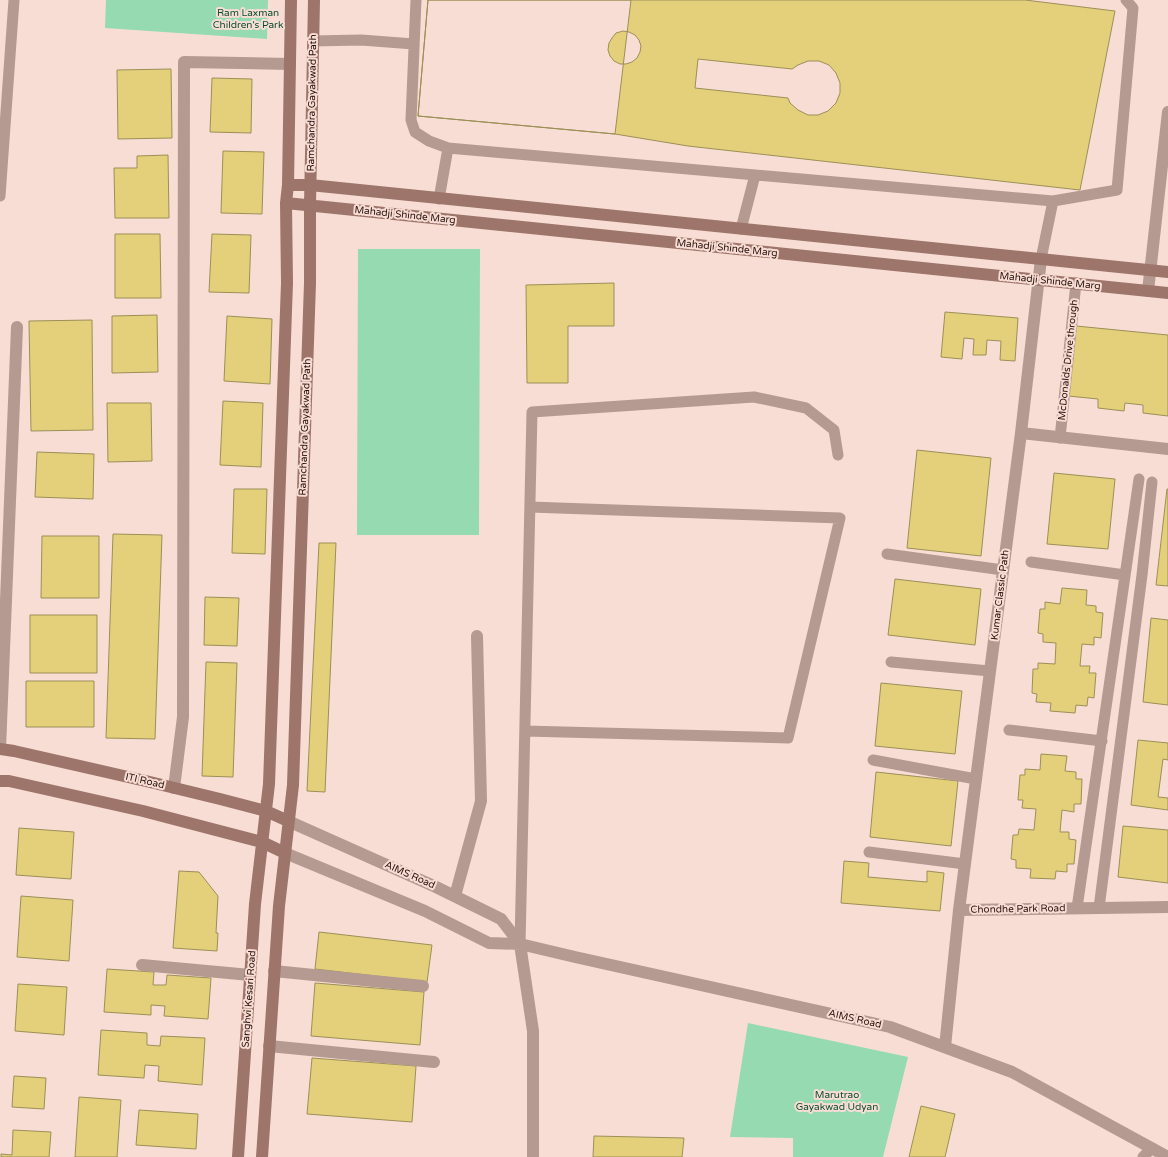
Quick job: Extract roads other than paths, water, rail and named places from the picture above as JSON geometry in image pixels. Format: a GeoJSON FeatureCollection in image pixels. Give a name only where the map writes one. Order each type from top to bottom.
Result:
{"type":"FeatureCollection","features":[{"type":"Feature","properties":{"kind":"main road"},"geometry":{"type":"LineString","coordinates":[[262,842],[269,784],[286,306],[286,203],[288,185],[291,0]]}},
{"type":"Feature","properties":{"kind":"main road","name":"Ramchandra Gayakwad Path"},"geometry":{"type":"LineString","coordinates":[[285,853],[292,786],[309,315],[314,0]]}},
{"type":"Feature","properties":{"kind":"main road","name":"Mahadji Shinde Marg"},"geometry":{"type":"LineString","coordinates":[[288,185],[310,185],[1168,272]]}},
{"type":"Feature","properties":{"kind":"main road","name":"Mahadji Shinde Marg"},"geometry":{"type":"LineString","coordinates":[[286,203],[1168,293]]}},
{"type":"Feature","properties":{"kind":"main road","name":"ITI Road"},"geometry":{"type":"LineString","coordinates":[[0,749],[174,788],[266,811],[288,821]]}},
{"type":"Feature","properties":{"kind":"main road"},"geometry":{"type":"LineString","coordinates":[[0,781],[143,811],[262,842],[285,853],[274,971],[262,1157]]}},
{"type":"Feature","properties":{"kind":"main road","name":"Sanghvi Kesari Road"},"geometry":{"type":"LineString","coordinates":[[238,1157],[255,904],[262,842]]}},
{"type":"Feature","properties":{"kind":"street"},"geometry":{"type":"LineString","coordinates":[[174,788],[183,717],[184,62],[290,64]]}},
{"type":"Feature","properties":{"kind":"street"},"geometry":{"type":"LineString","coordinates":[[1148,291],[1168,112]]}},
{"type":"Feature","properties":{"kind":"street","name":"Kumar Classic Path"},"geometry":{"type":"LineString","coordinates":[[959,910],[1021,433],[1041,259]]}},
{"type":"Feature","properties":{"kind":"street"},"geometry":{"type":"LineString","coordinates":[[0,749],[17,327]]}},
{"type":"Feature","properties":{"kind":"street"},"geometry":{"type":"LineString","coordinates":[[1021,433],[1168,449]]}},
{"type":"Feature","properties":{"kind":"street"},"geometry":{"type":"LineString","coordinates":[[455,896],[481,801],[477,636]]}},
{"type":"Feature","properties":{"kind":"street","name":"AIMS Road"},"geometry":{"type":"LineString","coordinates":[[288,821],[455,896],[501,919],[520,944]]}},
{"type":"Feature","properties":{"kind":"street","name":"AIMS Road"},"geometry":{"type":"LineString","coordinates":[[285,853],[425,911],[489,943],[520,944],[890,1027],[1012,1072],[1168,1157]]}},
{"type":"Feature","properties":{"kind":"street","name":"Chondhe Park Road"},"geometry":{"type":"LineString","coordinates":[[945,1048],[959,910],[1168,907]]}},
{"type":"Feature","properties":{"kind":"street"},"geometry":{"type":"LineString","coordinates":[[520,944],[533,1031],[533,1157]]}},
{"type":"Feature","properties":{"kind":"street"},"geometry":{"type":"LineString","coordinates":[[142,965],[250,975]]}},
{"type":"Feature","properties":{"kind":"street"},"geometry":{"type":"LineString","coordinates":[[274,971],[423,986]]}},
{"type":"Feature","properties":{"kind":"street"},"geometry":{"type":"LineString","coordinates":[[269,1046],[434,1062]]}},
{"type":"Feature","properties":{"kind":"lane"},"geometry":{"type":"LineString","coordinates":[[0,196],[14,0]]}},
{"type":"Feature","properties":{"kind":"lane"},"geometry":{"type":"LineString","coordinates":[[416,0],[411,120],[415,132],[429,141],[448,148],[1053,201],[1117,190],[1133,8],[1126,0]]}},
{"type":"Feature","properties":{"kind":"lane"},"geometry":{"type":"LineString","coordinates":[[313,41],[361,40],[414,44]]}},
{"type":"Feature","properties":{"kind":"lane"},"geometry":{"type":"LineString","coordinates":[[439,198],[448,148]]}},
{"type":"Feature","properties":{"kind":"lane"},"geometry":{"type":"LineString","coordinates":[[741,229],[756,175]]}},
{"type":"Feature","properties":{"kind":"lane"},"geometry":{"type":"LineString","coordinates":[[1041,259],[1053,201]]}},
{"type":"Feature","properties":{"kind":"lane","name":"McDonalds Drive through"},"geometry":{"type":"LineString","coordinates":[[1060,438],[1076,283]]}},
{"type":"Feature","properties":{"kind":"lane"},"geometry":{"type":"LineString","coordinates":[[520,944],[532,412],[754,397],[806,408],[834,430],[838,455]]}},
{"type":"Feature","properties":{"kind":"lane"},"geometry":{"type":"LineString","coordinates":[[1078,908],[1139,479]]}},
{"type":"Feature","properties":{"kind":"lane"},"geometry":{"type":"LineString","coordinates":[[1098,908],[1142,574],[1152,482]]}},
{"type":"Feature","properties":{"kind":"lane"},"geometry":{"type":"LineString","coordinates":[[525,731],[788,738],[840,518],[530,507]]}},
{"type":"Feature","properties":{"kind":"lane"},"geometry":{"type":"LineString","coordinates":[[887,554],[1003,570]]}},
{"type":"Feature","properties":{"kind":"lane"},"geometry":{"type":"LineString","coordinates":[[1031,562],[1125,575]]}},
{"type":"Feature","properties":{"kind":"lane"},"geometry":{"type":"LineString","coordinates":[[891,662],[990,671]]}},
{"type":"Feature","properties":{"kind":"lane"},"geometry":{"type":"LineString","coordinates":[[1009,730],[1102,740]]}},
{"type":"Feature","properties":{"kind":"lane"},"geometry":{"type":"LineString","coordinates":[[873,760],[976,779]]}},
{"type":"Feature","properties":{"kind":"lane"},"geometry":{"type":"LineString","coordinates":[[869,852],[965,864]]}},
{"type":"Feature","properties":{"kind":"lane"},"geometry":{"type":"LineString","coordinates":[[1142,1157],[1152,1148]]}},
{"type":"Feature","properties":{"kind":"park label","name":"Ram Laxman Children's Park"},"geometry":{"type":"Point","coordinates":[248,18]}},
{"type":"Feature","properties":{"kind":"park label","name":"Marutrao Gayakwad Udyan"},"geometry":{"type":"Point","coordinates":[837,1100]}}]}
